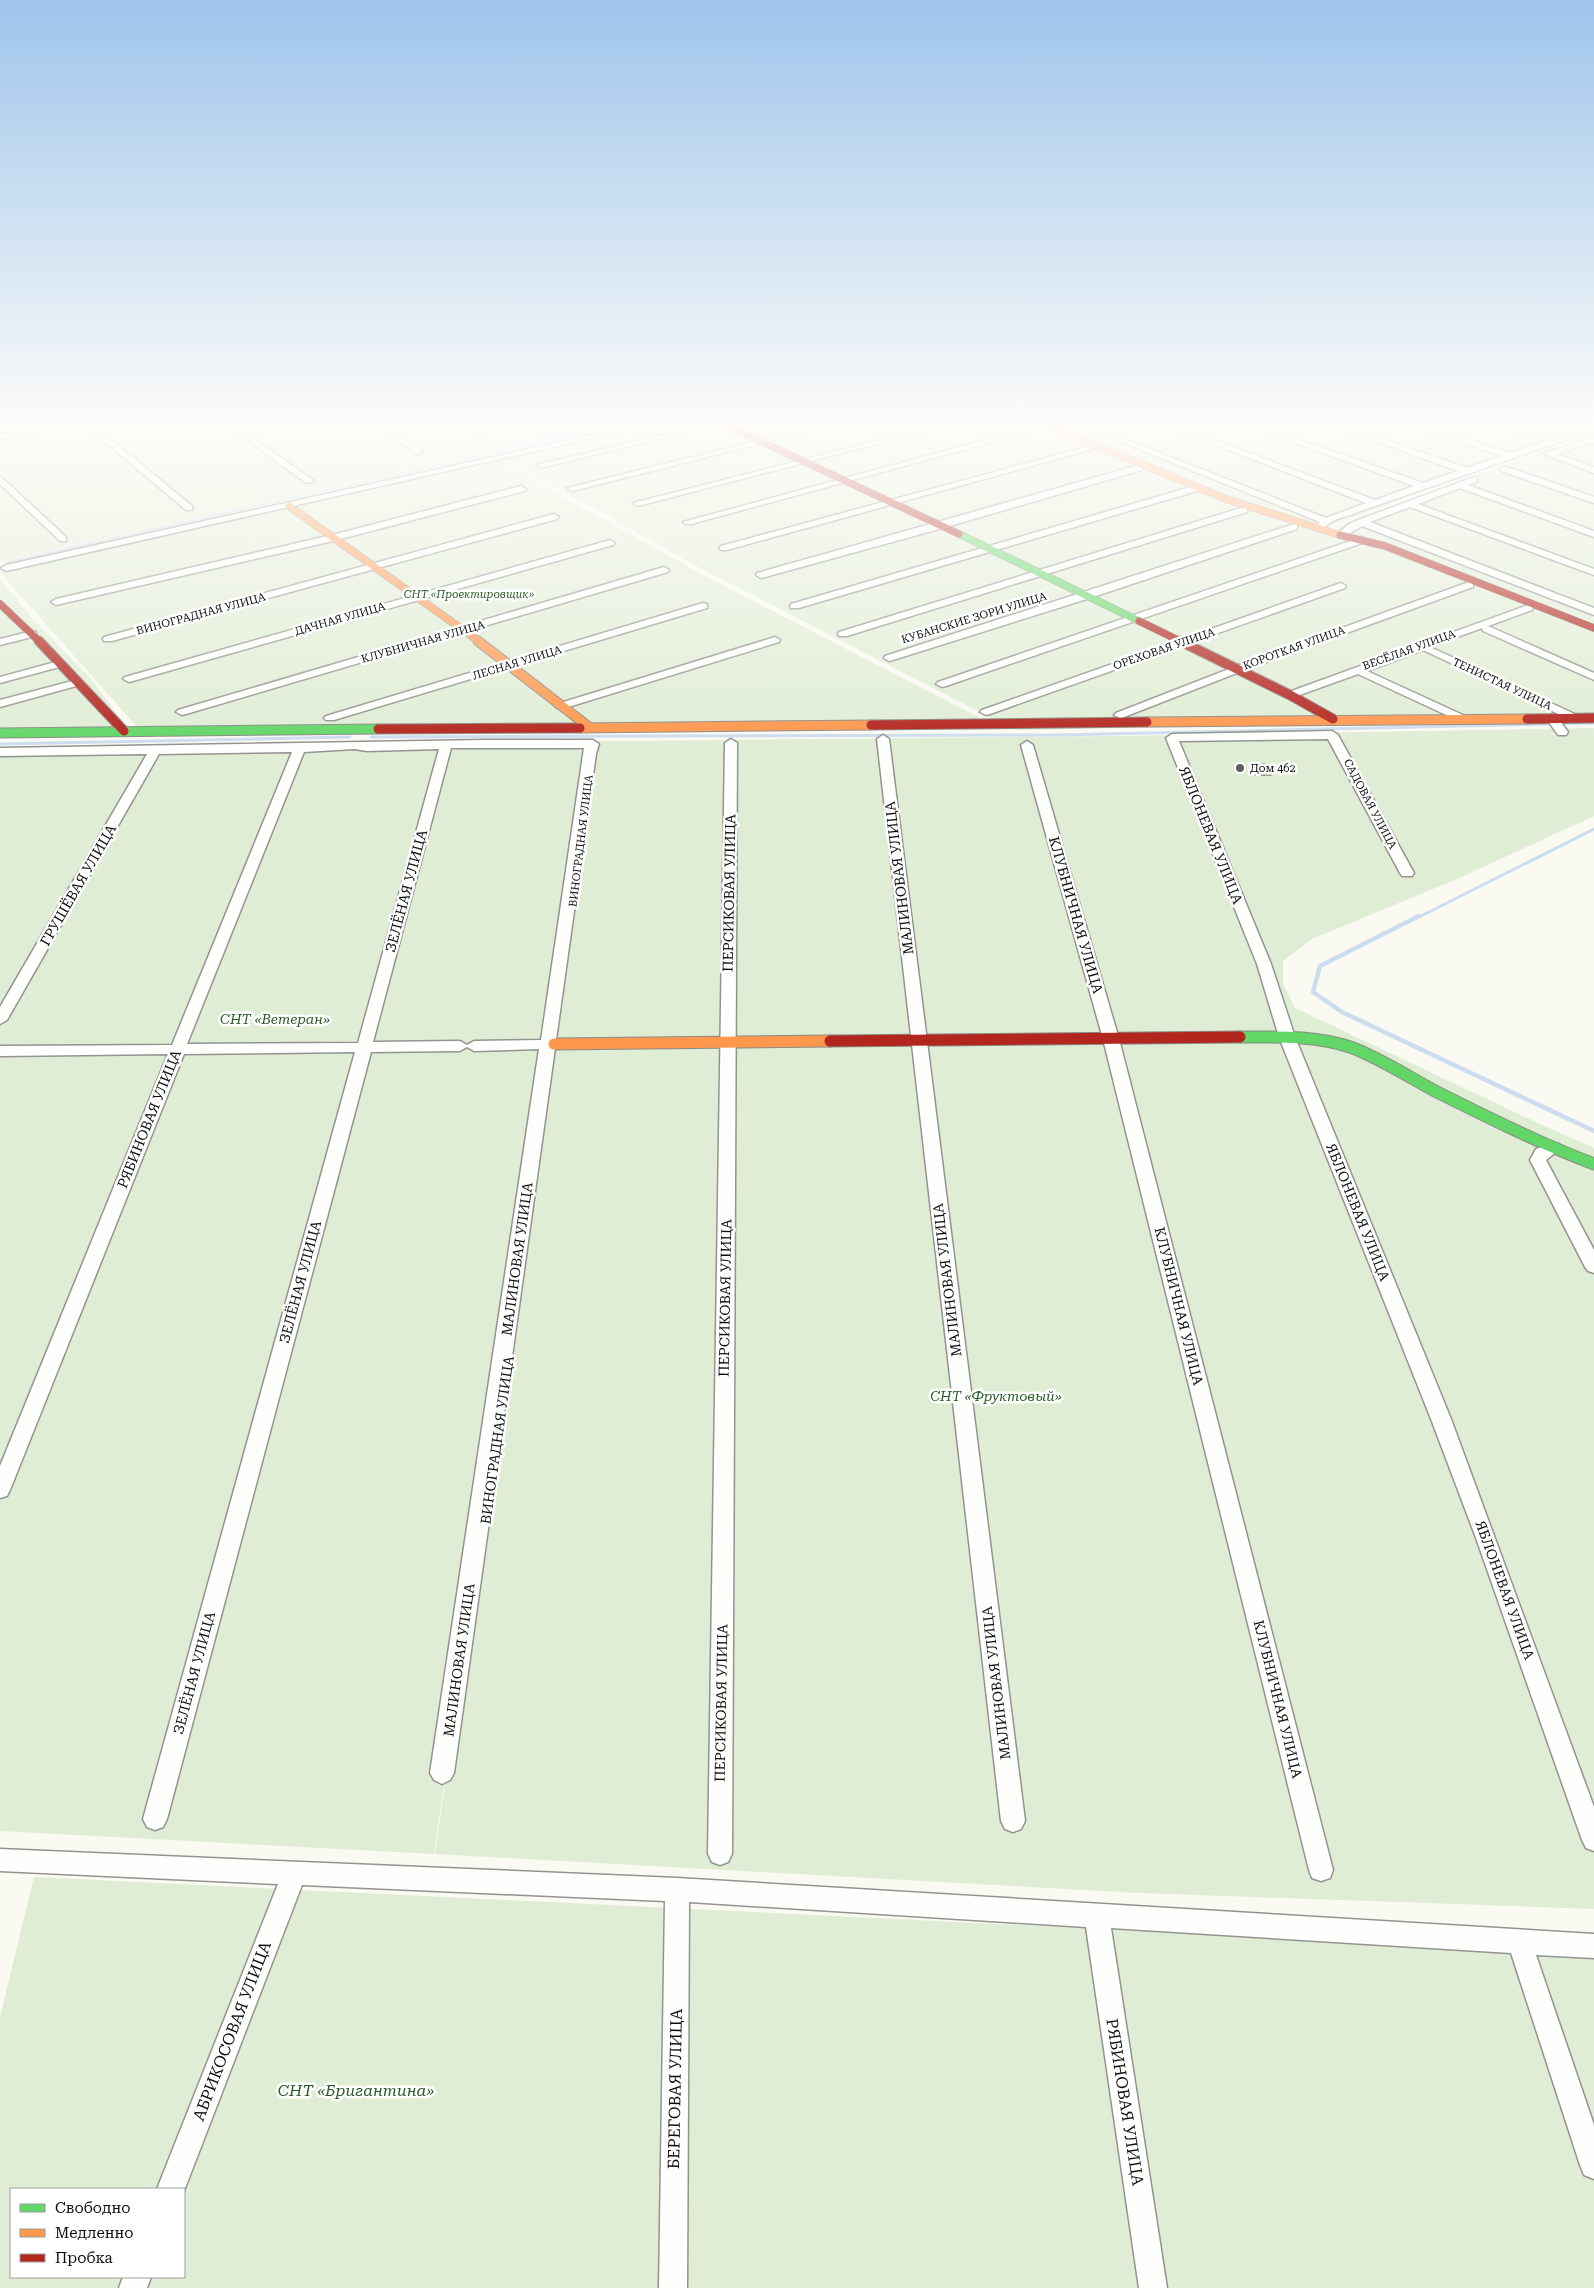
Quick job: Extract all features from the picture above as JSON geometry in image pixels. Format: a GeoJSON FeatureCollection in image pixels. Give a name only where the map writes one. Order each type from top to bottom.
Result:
{"type":"FeatureCollection","features":[{"type":"Feature","properties":{"kind":"street"},"geometry":{"type":"LineString","coordinates":[[56,533],[63,539]]}},
{"type":"Feature","properties":{"kind":"street"},"geometry":{"type":"LineString","coordinates":[[6,568],[167,533]]}},
{"type":"Feature","properties":{"kind":"street"},"geometry":{"type":"LineString","coordinates":[[326,533],[464,630],[589,727]]}},
{"type":"Feature","properties":{"kind":"street"},"geometry":{"type":"LineString","coordinates":[[56,602],[353,533]]}},
{"type":"Feature","properties":{"kind":"street","name":"ВИНОГРАДНАЯ УЛИЦА"},"geometry":{"type":"LineString","coordinates":[[108,639],[497,533]]}},
{"type":"Feature","properties":{"kind":"street"},"geometry":{"type":"LineString","coordinates":[[724,548],[780,533]]}},
{"type":"Feature","properties":{"kind":"street"},"geometry":{"type":"LineString","coordinates":[[761,575],[915,533]]}},
{"type":"Feature","properties":{"kind":"street"},"geometry":{"type":"LineString","coordinates":[[954,533],[1238,668],[1290,695],[1333,728],[1461,718],[1557,725],[1575,718],[1594,718]]}},
{"type":"Feature","properties":{"kind":"street"},"geometry":{"type":"LineString","coordinates":[[795,606],[1044,533]]}},
{"type":"Feature","properties":{"kind":"street"},"geometry":{"type":"LineString","coordinates":[[843,634],[1172,533]]}},
{"type":"Feature","properties":{"kind":"street","name":"КУБАНСКИЕ ЗОРИ УЛИЦА"},"geometry":{"type":"LineString","coordinates":[[889,658],[1086,596],[1277,533]]}},
{"type":"Feature","properties":{"kind":"street"},"geometry":{"type":"LineString","coordinates":[[1337,533],[1386,546],[1594,628]]}},
{"type":"Feature","properties":{"kind":"street"},"geometry":{"type":"LineString","coordinates":[[1389,533],[1594,612]]}},
{"type":"Feature","properties":{"kind":"street"},"geometry":{"type":"LineString","coordinates":[[1487,533],[1594,572]]}},
{"type":"Feature","properties":{"kind":"street"},"geometry":{"type":"LineString","coordinates":[[942,684],[1362,540]]}},
{"type":"Feature","properties":{"kind":"street","name":"ДАЧНАЯ УЛИЦА"},"geometry":{"type":"LineString","coordinates":[[129,679],[610,543]]}},
{"type":"Feature","properties":{"kind":"street","name":"КЛУБНИЧНАЯ УЛИЦА"},"geometry":{"type":"LineString","coordinates":[[182,712],[664,570]]}},
{"type":"Feature","properties":{"kind":"street","name":"КОРОТКАЯ УЛИЦА"},"geometry":{"type":"LineString","coordinates":[[1120,715],[1238,668],[1469,585]]}},
{"type":"Feature","properties":{"kind":"street","name":"ОРЕХОВАЯ УЛИЦА"},"geometry":{"type":"LineString","coordinates":[[986,712],[1342,586]]}},
{"type":"Feature","properties":{"kind":"street"},"geometry":{"type":"LineString","coordinates":[[0,606],[32,634],[76,683],[124,731]]}},
{"type":"Feature","properties":{"kind":"street","name":"ЛЕСНАЯ УЛИЦА"},"geometry":{"type":"LineString","coordinates":[[330,718],[703,606]]}},
{"type":"Feature","properties":{"kind":"street","name":"ВЕСЁЛАЯ УЛИЦА"},"geometry":{"type":"LineString","coordinates":[[1290,695],[1528,608]]}},
{"type":"Feature","properties":{"kind":"street"},"geometry":{"type":"LineString","coordinates":[[1487,629],[1594,677]]}},
{"type":"Feature","properties":{"kind":"street"},"geometry":{"type":"LineString","coordinates":[[0,642],[32,634]]}},
{"type":"Feature","properties":{"kind":"street"},"geometry":{"type":"LineString","coordinates":[[561,706],[775,640]]}},
{"type":"Feature","properties":{"kind":"street","name":"ТЕНИСТАЯ УЛИЦА"},"geometry":{"type":"LineString","coordinates":[[1428,650],[1575,718]]}},
{"type":"Feature","properties":{"kind":"street"},"geometry":{"type":"LineString","coordinates":[[0,680],[59,664]]}},
{"type":"Feature","properties":{"kind":"street"},"geometry":{"type":"LineString","coordinates":[[1363,673],[1461,718]]}},
{"type":"Feature","properties":{"kind":"street"},"geometry":{"type":"LineString","coordinates":[[0,704],[76,683]]}},
{"type":"Feature","properties":{"kind":"street"},"geometry":{"type":"LineString","coordinates":[[0,733],[589,727],[1211,730]]}},
{"type":"Feature","properties":{"kind":"street","name":"ЯБЛОНЕВАЯ УЛИЦА"},"geometry":{"type":"LineString","coordinates":[[1333,728],[1211,730],[1172,738],[1264,964],[1287,1037],[1441,1418],[1594,1840]]}},
{"type":"Feature","properties":{"kind":"street","name":"САДОВАЯ УЛИЦА"},"geometry":{"type":"LineString","coordinates":[[1333,728],[1407,873]]}},
{"type":"Feature","properties":{"kind":"street"},"geometry":{"type":"LineString","coordinates":[[354,745],[359,738],[386,729]]}},
{"type":"Feature","properties":{"kind":"street"},"geometry":{"type":"LineString","coordinates":[[1,754],[16,732]]}},
{"type":"Feature","properties":{"kind":"street","name":"МАЛИНОВАЯ УЛИЦА"},"geometry":{"type":"LineString","coordinates":[[883,739],[1013,1821]]}},
{"type":"Feature","properties":{"kind":"street","name":"ПЕРСИКОВАЯ УЛИЦА"},"geometry":{"type":"LineString","coordinates":[[720,1854],[731,743]]}},
{"type":"Feature","properties":{"kind":"street"},"geometry":{"type":"LineString","coordinates":[[1,754],[156,749],[338,748],[354,745],[367,747],[592,744],[551,1044]]}},
{"type":"Feature","properties":{"kind":"street","name":"ВИНОГРАДНАЯ УЛИЦА"},"geometry":{"type":"LineString","coordinates":[[568,939],[592,744]]}},
{"type":"Feature","properties":{"kind":"street","name":"ЗЕЛЁНАЯ УЛИЦА"},"geometry":{"type":"LineString","coordinates":[[155,1819],[446,745]]}},
{"type":"Feature","properties":{"kind":"street","name":"КЛУБНИЧНАЯ УЛИЦА"},"geometry":{"type":"LineString","coordinates":[[1027,745],[1111,1039],[1322,1870]]}},
{"type":"Feature","properties":{"kind":"street","name":"РЯБИНОВАЯ УЛИЦА"},"geometry":{"type":"LineString","coordinates":[[0,1490],[177,1048],[300,748]]}},
{"type":"Feature","properties":{"kind":"street","name":"ГРУШЁВАЯ УЛИЦА"},"geometry":{"type":"LineString","coordinates":[[0,1020],[156,749]]}},
{"type":"Feature","properties":{"kind":"street","name":"ВИНОГРАДНАЯ УЛИЦА"},"geometry":{"type":"LineString","coordinates":[[446,1774],[551,1044],[562,987]]}},
{"type":"Feature","properties":{"kind":"street"},"geometry":{"type":"LineString","coordinates":[[0,1051],[1287,1037],[1320,1040],[1350,1047],[1484,1116],[1553,1148],[1594,1164]]}},
{"type":"Feature","properties":{"kind":"street"},"geometry":{"type":"LineString","coordinates":[[1553,1148],[1542,1153],[1538,1160],[1594,1267]]}},
{"type":"Feature","properties":{"kind":"street"},"geometry":{"type":"LineString","coordinates":[[0,1860],[677,1890],[1594,1946]]}},
{"type":"Feature","properties":{"kind":"street","name":"АБРИКОСОВАЯ УЛИЦА"},"geometry":{"type":"LineString","coordinates":[[171,2188],[294,1873]]}},
{"type":"Feature","properties":{"kind":"street","name":"БЕРЕГОВАЯ УЛИЦА"},"geometry":{"type":"LineString","coordinates":[[673,2288],[677,1890]]}},
{"type":"Feature","properties":{"kind":"street","name":"РЯБИНОВАЯ УЛИЦА"},"geometry":{"type":"LineString","coordinates":[[1097,1915],[1153,2288]]}},
{"type":"Feature","properties":{"kind":"street"},"geometry":{"type":"LineString","coordinates":[[1519,1941],[1594,2165]]}},
{"type":"Feature","properties":{"kind":"green space"},"geometry":{"type":"Polygon","coordinates":[[[0,533],[130,533],[0,562],[0,533]]]}},
{"type":"Feature","properties":{"kind":"green space","name":"СНТ «Проектировщик»"},"geometry":{"type":"Polygon","coordinates":[[[149,533],[627,533],[701,574],[982,719],[138,728],[0,572],[0,566],[149,533]]]}},
{"type":"Feature","properties":{"kind":"green space"},"geometry":{"type":"Polygon","coordinates":[[[638,533],[1342,533],[1594,626],[1594,720],[1014,730],[685,560],[638,533]]]}},
{"type":"Feature","properties":{"kind":"green space"},"geometry":{"type":"Polygon","coordinates":[[[1352,533],[1594,533],[1594,623],[1391,545],[1352,533]]]}},
{"type":"Feature","properties":{"kind":"green space"},"geometry":{"type":"Polygon","coordinates":[[[0,579],[31,617],[91,679],[133,736],[0,737],[0,579]]]}},
{"type":"Feature","properties":{"kind":"green space","name":"СНТ «Фруктовый»"},"geometry":{"type":"Polygon","coordinates":[[[1594,728],[1594,816],[1457,879],[1312,939],[1283,961],[1283,984],[1295,1008],[1594,1148],[1594,1909],[1140,1893],[435,1854],[591,749],[434,1854],[0,1831],[0,753],[4,747],[1120,736],[1594,728]]]}},
{"type":"Feature","properties":{"kind":"green space","name":"СНТ «Бригантина»"},"geometry":{"type":"Polygon","coordinates":[[[34,1877],[1594,1953],[1594,2288],[0,2288],[0,2017],[34,1877]]]}},
{"type":"Feature","properties":{"kind":"building"},"geometry":{"type":"Polygon","coordinates":[[[1249,763],[1266,763],[1272,776],[1255,776],[1249,763]]]}},
{"type":"Feature","properties":{"kind":"waterway"},"geometry":{"type":"LineString","coordinates":[[8,562],[138,533]]}},
{"type":"Feature","properties":{"kind":"waterway"},"geometry":{"type":"LineString","coordinates":[[371,737],[1059,735],[1594,723]]}},
{"type":"Feature","properties":{"kind":"waterway"},"geometry":{"type":"LineString","coordinates":[[0,744],[350,737]]}},
{"type":"Feature","properties":{"kind":"waterway"},"geometry":{"type":"LineString","coordinates":[[1417,918],[1594,829]]}},
{"type":"Feature","properties":{"kind":"waterway"},"geometry":{"type":"LineString","coordinates":[[1419,916],[1320,966],[1313,992],[1342,1012],[1594,1131]]}},
{"type":"Feature","properties":{"kind":"traffic: fast"},"geometry":{"type":"LineString","coordinates":[[959,534],[1139,621]]}},
{"type":"Feature","properties":{"kind":"traffic: fast"},"geometry":{"type":"LineString","coordinates":[[0,733],[378,729]]}},
{"type":"Feature","properties":{"kind":"traffic: fast"},"geometry":{"type":"LineString","coordinates":[[1240,1037],[1287,1037],[1320,1040],[1350,1047],[1484,1116],[1553,1148],[1594,1164]]}},
{"type":"Feature","properties":{"kind":"traffic: slow"},"geometry":{"type":"LineString","coordinates":[[325,533],[464,630],[589,727]]}},
{"type":"Feature","properties":{"kind":"traffic: slow"},"geometry":{"type":"LineString","coordinates":[[1332,533],[1340,535]]}},
{"type":"Feature","properties":{"kind":"traffic: slow"},"geometry":{"type":"LineString","coordinates":[[1147,722],[1527,719]]}},
{"type":"Feature","properties":{"kind":"traffic: slow"},"geometry":{"type":"LineString","coordinates":[[580,728],[871,725]]}},
{"type":"Feature","properties":{"kind":"traffic: slow"},"geometry":{"type":"LineString","coordinates":[[554,1044],[830,1041]]}},
{"type":"Feature","properties":{"kind":"traffic: jam"},"geometry":{"type":"LineString","coordinates":[[1340,535],[1385,546],[1594,628]]}},
{"type":"Feature","properties":{"kind":"traffic: jam"},"geometry":{"type":"LineString","coordinates":[[0,604],[32,634],[124,731]]}},
{"type":"Feature","properties":{"kind":"traffic: jam"},"geometry":{"type":"LineString","coordinates":[[1139,621],[1290,695],[1333,719]]}},
{"type":"Feature","properties":{"kind":"traffic: jam"},"geometry":{"type":"LineString","coordinates":[[1527,719],[1594,718]]}},
{"type":"Feature","properties":{"kind":"traffic: jam"},"geometry":{"type":"LineString","coordinates":[[871,725],[1147,722]]}},
{"type":"Feature","properties":{"kind":"traffic: jam"},"geometry":{"type":"LineString","coordinates":[[378,729],[580,728]]}},
{"type":"Feature","properties":{"kind":"traffic: jam"},"geometry":{"type":"LineString","coordinates":[[830,1041],[1240,1037]]}},
{"type":"Feature","properties":{"kind":"place","name":"Дом 462"},"geometry":{"type":"Point","coordinates":[1240,768]}},
{"type":"Feature","properties":{"kind":"park label","name":"СНТ «Ветеран»"},"geometry":{"type":"Point","coordinates":[275,1019]}}]}
